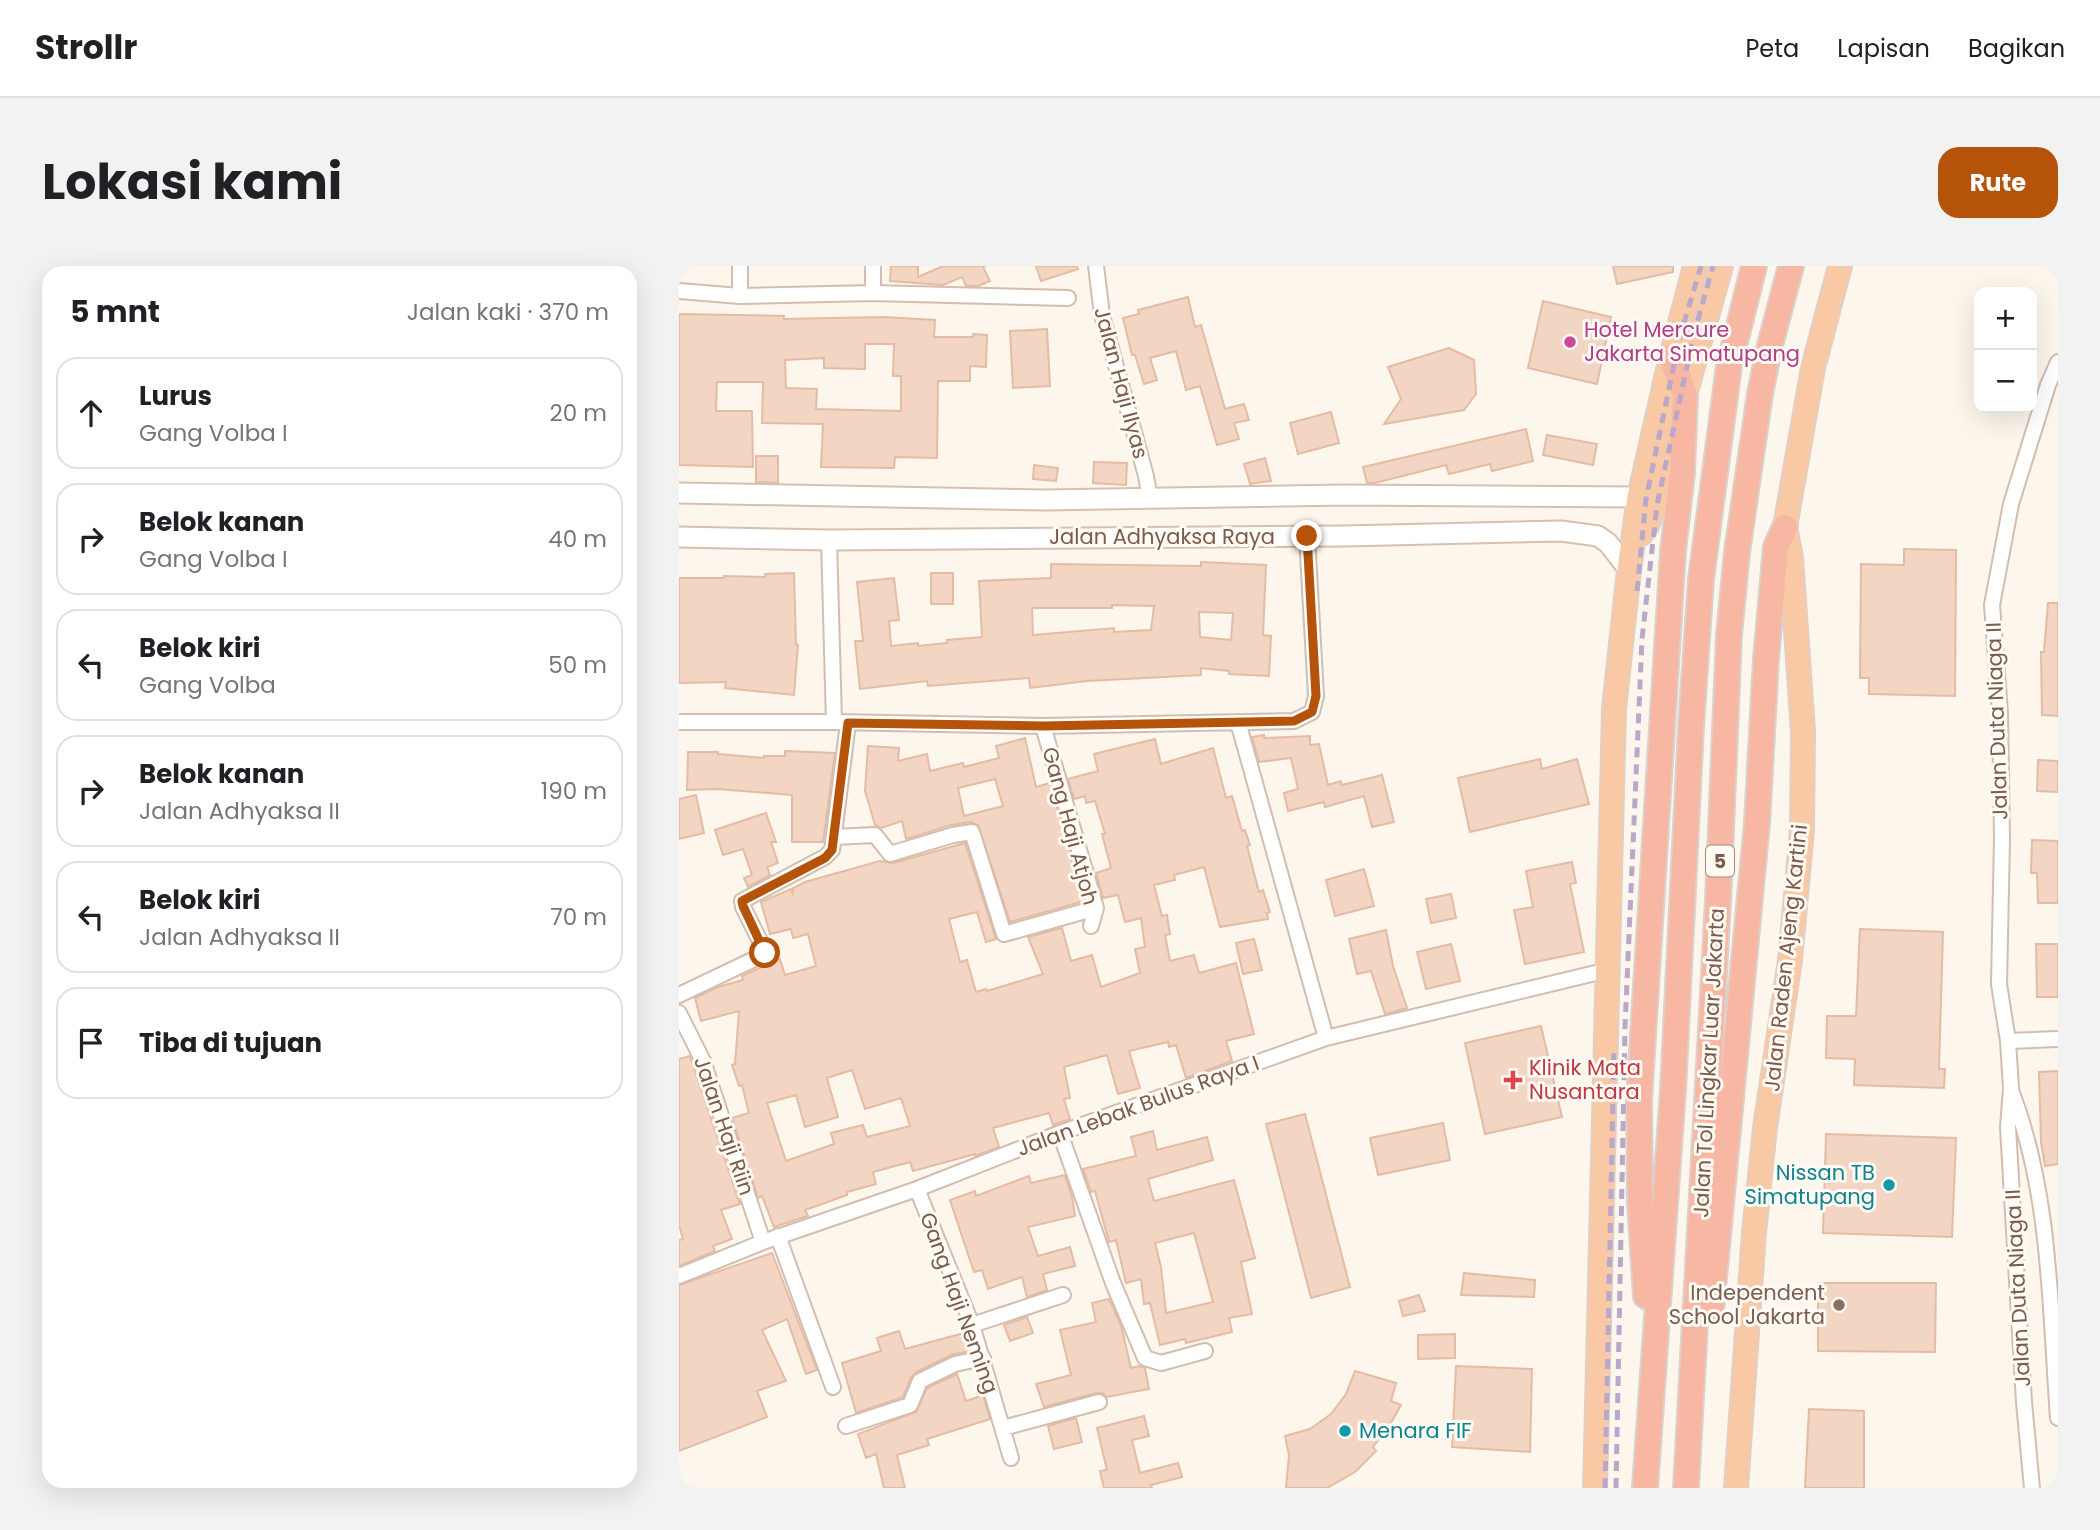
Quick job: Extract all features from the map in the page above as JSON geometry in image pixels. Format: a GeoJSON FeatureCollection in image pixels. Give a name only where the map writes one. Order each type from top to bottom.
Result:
{"type":"FeatureCollection","features":[{"type":"Feature","properties":{"kind":"highway"},"geometry":{"type":"LineString","coordinates":[[1595,1488],[1614,709],[1632,544],[1640,497],[1695,266]]}},
{"type":"Feature","properties":{"kind":"highway"},"geometry":{"type":"LineString","coordinates":[[1632,544],[1647,526],[1667,471],[1721,266]]}},
{"type":"Feature","properties":{"kind":"highway","name":"Jalan Tol Lingkar Luar Jakarta"},"geometry":{"type":"LineString","coordinates":[[1645,1488],[1673,1090],[1701,579],[1729,366],[1754,266]]}},
{"type":"Feature","properties":{"kind":"highway","name":"Jalan Tol Lingkar Luar Jakarta"},"geometry":{"type":"LineString","coordinates":[[1686,1488],[1718,901],[1729,635],[1737,552],[1760,394],[1791,266]]}},
{"type":"Feature","properties":{"kind":"highway","name":"Jalan Raden Ajeng Kartini"},"geometry":{"type":"LineString","coordinates":[[1736,1488],[1754,1233],[1790,960],[1802,830],[1803,732],[1791,556],[1784,527],[1813,369],[1840,266]]}},
{"type":"Feature","properties":{"kind":"highway"},"geometry":{"type":"LineString","coordinates":[[1654,1335],[1643,1287],[1639,1100],[1673,551],[1682,472],[1685,395],[1671,358]]}},
{"type":"Feature","properties":{"kind":"highway"},"geometry":{"type":"LineString","coordinates":[[1688,1461],[1708,1335],[1757,823],[1766,659],[1776,547],[1784,527]]}},
{"type":"Feature","properties":{"kind":"main road","name":"Jalan Adhyaksa Raya"},"geometry":{"type":"LineString","coordinates":[[679,493],[1045,500],[1345,495],[1640,497]]}},
{"type":"Feature","properties":{"kind":"main road","name":"Jalan Adhyaksa Raya"},"geometry":{"type":"LineString","coordinates":[[679,537],[829,540],[1583,532],[1598,536],[1608,543],[1629,570]]}},
{"type":"Feature","properties":{"kind":"street"},"geometry":{"type":"LineString","coordinates":[[740,266],[740,296]]}},
{"type":"Feature","properties":{"kind":"street"},"geometry":{"type":"LineString","coordinates":[[873,266],[873,293]]}},
{"type":"Feature","properties":{"kind":"street","name":"Jalan Haji Ilyas"},"geometry":{"type":"LineString","coordinates":[[1096,266],[1102,315],[1150,499]]}},
{"type":"Feature","properties":{"kind":"street"},"geometry":{"type":"LineString","coordinates":[[679,291],[740,296],[873,293],[1068,298]]}},
{"type":"Feature","properties":{"kind":"street","name":"Jalan Duta Niaga II"},"geometry":{"type":"LineString","coordinates":[[2032,1488],[2024,1402],[2008,1127],[2011,1088],[2008,1041],[1999,984],[2000,713],[1992,605],[2011,504],[2048,385],[2058,362]]}},
{"type":"Feature","properties":{"kind":"street"},"geometry":{"type":"LineString","coordinates":[[679,722],[1043,726],[1294,721],[1312,712],[1316,696],[1307,536]]}},
{"type":"Feature","properties":{"kind":"street"},"geometry":{"type":"LineString","coordinates":[[679,995],[765,953],[742,901],[825,858],[833,844],[841,722],[829,540]]}},
{"type":"Feature","properties":{"kind":"street"},"geometry":{"type":"LineString","coordinates":[[1238,722],[1326,1038]]}},
{"type":"Feature","properties":{"kind":"street","name":"Gang Haji Atjoh"},"geometry":{"type":"LineString","coordinates":[[1043,726],[1096,908],[1091,926]]}},
{"type":"Feature","properties":{"kind":"street"},"geometry":{"type":"LineString","coordinates":[[833,844],[875,835],[890,854],[972,832],[1004,934],[1096,908]]}},
{"type":"Feature","properties":{"kind":"street","name":"Jalan Lebak Bulus Raya I"},"geometry":{"type":"LineString","coordinates":[[679,1276],[778,1236],[917,1189],[1060,1133],[1326,1038],[1608,970]]}},
{"type":"Feature","properties":{"kind":"street","name":"Jalan Haji Riin"},"geometry":{"type":"LineString","coordinates":[[679,1013],[711,1082],[763,1242]]}},
{"type":"Feature","properties":{"kind":"street"},"geometry":{"type":"LineString","coordinates":[[2008,1041],[2058,1039]]}},
{"type":"Feature","properties":{"kind":"street","name":"Jalan Duta Niaga II"},"geometry":{"type":"LineString","coordinates":[[2011,1088],[2024,1124],[2041,1199],[2058,1418]]}},
{"type":"Feature","properties":{"kind":"street"},"geometry":{"type":"LineString","coordinates":[[1060,1133],[1113,1283],[1145,1358],[1161,1363],[1205,1351]]}},
{"type":"Feature","properties":{"kind":"street","name":"Gang Haji Neming"},"geometry":{"type":"LineString","coordinates":[[917,1189],[972,1325],[1011,1458]]}},
{"type":"Feature","properties":{"kind":"street"},"geometry":{"type":"LineString","coordinates":[[778,1236],[834,1387]]}},
{"type":"Feature","properties":{"kind":"street"},"geometry":{"type":"LineString","coordinates":[[972,1325],[1063,1295]]}},
{"type":"Feature","properties":{"kind":"street"},"geometry":{"type":"LineString","coordinates":[[846,1426],[910,1405],[920,1381],[955,1364],[983,1358]]}},
{"type":"Feature","properties":{"kind":"street"},"geometry":{"type":"LineString","coordinates":[[1003,1428],[1098,1402]]}},
{"type":"Feature","properties":{"kind":"building"},"geometry":{"type":"Polygon","coordinates":[[[891,266],[918,266],[918,277],[943,266],[986,266],[983,267],[990,281],[978,286],[966,286],[962,277],[943,285],[890,281],[891,266]]]}},
{"type":"Feature","properties":{"kind":"building"},"geometry":{"type":"Polygon","coordinates":[[[1036,266],[1077,266],[1078,269],[1041,281],[1036,266]]]}},
{"type":"Feature","properties":{"kind":"building"},"geometry":{"type":"Polygon","coordinates":[[[1613,266],[1673,266],[1673,272],[1617,284],[1613,266]]]}},
{"type":"Feature","properties":{"kind":"building"},"geometry":{"type":"Polygon","coordinates":[[[1188,297],[1195,327],[1201,325],[1225,409],[1244,404],[1249,420],[1234,423],[1239,439],[1217,445],[1200,386],[1186,390],[1176,351],[1150,358],[1157,380],[1144,384],[1135,355],[1132,355],[1123,318],[1139,314],[1138,310],[1188,297]]]}},
{"type":"Feature","properties":{"kind":"building","name":"Hotel Mercure Jakarta Simatupang"},"geometry":{"type":"Polygon","coordinates":[[[1543,301],[1611,317],[1597,384],[1528,368],[1543,301]]]}},
{"type":"Feature","properties":{"kind":"building"},"geometry":{"type":"Polygon","coordinates":[[[679,314],[784,316],[784,319],[884,317],[935,320],[934,337],[987,335],[986,367],[970,366],[970,381],[938,381],[937,458],[895,457],[894,468],[821,467],[823,424],[762,423],[763,382],[717,382],[716,411],[752,411],[753,467],[679,465],[679,314]],[[865,344],[865,369],[824,368],[824,358],[785,360],[786,388],[817,389],[816,409],[901,411],[901,376],[893,376],[894,344],[865,344]]]}},
{"type":"Feature","properties":{"kind":"building"},"geometry":{"type":"Polygon","coordinates":[[[1047,329],[1050,386],[1013,388],[1010,331],[1047,329]]]}},
{"type":"Feature","properties":{"kind":"building"},"geometry":{"type":"Polygon","coordinates":[[[1449,348],[1474,360],[1476,394],[1464,410],[1384,424],[1401,399],[1388,367],[1449,348]]]}},
{"type":"Feature","properties":{"kind":"building"},"geometry":{"type":"Polygon","coordinates":[[[1331,412],[1339,443],[1298,454],[1290,423],[1331,412]]]}},
{"type":"Feature","properties":{"kind":"building"},"geometry":{"type":"Polygon","coordinates":[[[1526,429],[1533,461],[1492,471],[1490,464],[1449,474],[1446,465],[1367,483],[1363,467],[1526,429]]]}},
{"type":"Feature","properties":{"kind":"building"},"geometry":{"type":"Polygon","coordinates":[[[1547,435],[1597,444],[1593,465],[1543,455],[1547,435]]]}},
{"type":"Feature","properties":{"kind":"building"},"geometry":{"type":"Polygon","coordinates":[[[756,456],[778,456],[778,483],[756,482],[756,456]]]}},
{"type":"Feature","properties":{"kind":"building"},"geometry":{"type":"Polygon","coordinates":[[[1265,458],[1271,481],[1250,484],[1244,464],[1265,458]]]}},
{"type":"Feature","properties":{"kind":"building"},"geometry":{"type":"Polygon","coordinates":[[[1094,462],[1127,463],[1126,485],[1093,483],[1094,462]]]}},
{"type":"Feature","properties":{"kind":"building"},"geometry":{"type":"Polygon","coordinates":[[[1034,465],[1058,468],[1056,481],[1033,479],[1034,465]]]}},
{"type":"Feature","properties":{"kind":"building"},"geometry":{"type":"Polygon","coordinates":[[[1904,549],[1956,550],[1955,696],[1869,694],[1869,678],[1860,678],[1861,564],[1904,565],[1904,549]]]}},
{"type":"Feature","properties":{"kind":"building"},"geometry":{"type":"Polygon","coordinates":[[[1201,562],[1266,565],[1263,635],[1271,636],[1269,676],[1229,674],[1229,671],[1201,668],[1201,675],[1087,681],[1030,688],[1029,678],[928,686],[927,681],[860,689],[855,641],[863,641],[857,582],[894,578],[899,620],[889,621],[891,646],[918,643],[918,646],[982,637],[979,581],[1051,578],[1051,564],[1201,566],[1201,562]],[[1112,605],[1112,608],[1032,608],[1033,635],[1114,628],[1114,632],[1151,630],[1154,606],[1112,605]],[[1199,612],[1200,637],[1231,640],[1233,613],[1199,612]]]}},
{"type":"Feature","properties":{"kind":"building"},"geometry":{"type":"Polygon","coordinates":[[[794,573],[798,645],[794,695],[725,688],[726,682],[679,683],[679,578],[765,577],[765,574],[794,573]]]}},
{"type":"Feature","properties":{"kind":"building"},"geometry":{"type":"Polygon","coordinates":[[[931,573],[953,573],[953,604],[931,604],[931,573]]]}},
{"type":"Feature","properties":{"kind":"building"},"geometry":{"type":"Polygon","coordinates":[[[2048,603],[2058,603],[2058,716],[2042,715],[2041,652],[2044,652],[2048,603]]]}},
{"type":"Feature","properties":{"kind":"building"},"geometry":{"type":"Polygon","coordinates":[[[1264,735],[1264,738],[1310,736],[1310,745],[1319,744],[1328,785],[1341,781],[1342,785],[1382,775],[1394,822],[1372,827],[1364,796],[1325,807],[1324,802],[1288,811],[1284,793],[1298,789],[1291,758],[1259,762],[1252,737],[1264,735]]]}},
{"type":"Feature","properties":{"kind":"building"},"geometry":{"type":"Polygon","coordinates":[[[1025,738],[1036,787],[1050,783],[1084,901],[1010,922],[978,825],[971,822],[951,825],[906,839],[902,821],[881,828],[875,825],[865,791],[868,746],[899,748],[898,761],[927,754],[930,771],[963,763],[964,767],[999,758],[996,746],[1025,738]],[[995,779],[958,788],[964,816],[1003,806],[995,779]]]}},
{"type":"Feature","properties":{"kind":"building"},"geometry":{"type":"Polygon","coordinates":[[[1155,739],[1161,764],[1213,748],[1226,798],[1232,796],[1242,831],[1245,830],[1250,845],[1247,846],[1259,892],[1263,890],[1270,912],[1267,913],[1268,919],[1220,927],[1204,867],[1174,875],[1175,880],[1154,885],[1162,916],[1167,915],[1170,934],[1165,935],[1170,961],[1194,955],[1199,973],[1236,963],[1254,1034],[1226,1041],[1232,1061],[1186,1078],[1176,1045],[1169,1047],[1168,1042],[1129,1051],[1140,1088],[1118,1094],[1107,1055],[1064,1067],[1070,1098],[1064,1099],[1070,1119],[1053,1125],[1049,1113],[993,1128],[999,1147],[975,1156],[913,1171],[910,1162],[873,1172],[876,1184],[847,1192],[847,1195],[805,1210],[808,1216],[774,1227],[762,1196],[758,1198],[732,1118],[749,1113],[742,1085],[739,1086],[732,1065],[735,1064],[739,1011],[701,1021],[695,998],[718,987],[743,980],[742,976],[780,959],[785,975],[816,966],[808,934],[793,938],[791,929],[770,934],[761,902],[791,889],[793,895],[793,888],[805,882],[880,861],[893,863],[965,843],[996,939],[986,942],[977,912],[949,919],[960,962],[967,960],[976,992],[1043,974],[1028,937],[1062,928],[1071,961],[1092,955],[1101,987],[1140,973],[1135,949],[1145,947],[1141,918],[1125,922],[1118,895],[1103,898],[1096,873],[1111,868],[1102,834],[1105,834],[1095,801],[1086,803],[1085,796],[1074,799],[1068,779],[1098,771],[1094,754],[1155,739]],[[852,1070],[827,1078],[838,1117],[805,1127],[796,1095],[767,1103],[786,1161],[834,1144],[831,1133],[863,1125],[867,1137],[910,1126],[901,1098],[865,1109],[852,1070]]]}},
{"type":"Feature","properties":{"kind":"building"},"geometry":{"type":"Polygon","coordinates":[[[785,751],[835,753],[823,842],[792,842],[792,795],[717,789],[687,790],[688,752],[718,752],[764,758],[785,756],[785,751]]]}},
{"type":"Feature","properties":{"kind":"building"},"geometry":{"type":"Polygon","coordinates":[[[1540,759],[1542,769],[1577,759],[1589,804],[1470,832],[1458,778],[1540,759]]]}},
{"type":"Feature","properties":{"kind":"building"},"geometry":{"type":"Polygon","coordinates":[[[2038,760],[2058,761],[2058,792],[2037,791],[2038,760]]]}},
{"type":"Feature","properties":{"kind":"building"},"geometry":{"type":"Polygon","coordinates":[[[696,795],[704,833],[679,839],[679,799],[696,795]]]}},
{"type":"Feature","properties":{"kind":"building"},"geometry":{"type":"Polygon","coordinates":[[[766,813],[776,842],[771,842],[778,863],[767,867],[770,875],[748,887],[744,878],[752,875],[743,849],[723,855],[715,830],[766,813]]]}},
{"type":"Feature","properties":{"kind":"building"},"geometry":{"type":"Polygon","coordinates":[[[2032,840],[2058,841],[2058,903],[2038,903],[2037,873],[2031,873],[2032,840]]]}},
{"type":"Feature","properties":{"kind":"building"},"geometry":{"type":"Polygon","coordinates":[[[1572,862],[1576,883],[1570,884],[1584,952],[1525,964],[1514,910],[1533,907],[1526,871],[1572,862]]]}},
{"type":"Feature","properties":{"kind":"building"},"geometry":{"type":"Polygon","coordinates":[[[1364,869],[1374,906],[1335,916],[1326,880],[1364,869]]]}},
{"type":"Feature","properties":{"kind":"building"},"geometry":{"type":"Polygon","coordinates":[[[1451,894],[1456,918],[1431,923],[1426,899],[1451,894]]]}},
{"type":"Feature","properties":{"kind":"building"},"geometry":{"type":"Polygon","coordinates":[[[1860,929],[1943,932],[1939,1069],[1945,1069],[1944,1088],[1854,1085],[1855,1059],[1826,1058],[1827,1016],[1856,1016],[1860,929]]]}},
{"type":"Feature","properties":{"kind":"building"},"geometry":{"type":"Polygon","coordinates":[[[1386,930],[1393,966],[1407,1008],[1385,1014],[1371,971],[1357,974],[1349,939],[1386,930]]]}},
{"type":"Feature","properties":{"kind":"building"},"geometry":{"type":"Polygon","coordinates":[[[1254,939],[1262,970],[1243,974],[1236,943],[1254,939]]]}},
{"type":"Feature","properties":{"kind":"building"},"geometry":{"type":"Polygon","coordinates":[[[1451,944],[1460,981],[1426,989],[1417,952],[1451,944]]]}},
{"type":"Feature","properties":{"kind":"building"},"geometry":{"type":"Polygon","coordinates":[[[2036,944],[2058,944],[2058,997],[2037,997],[2036,944]]]}},
{"type":"Feature","properties":{"kind":"building","name":"Klinik Mata Nusantara"},"geometry":{"type":"Polygon","coordinates":[[[1541,1026],[1562,1117],[1485,1134],[1465,1043],[1541,1026]]]}},
{"type":"Feature","properties":{"kind":"building"},"geometry":{"type":"Polygon","coordinates":[[[690,1056],[740,1204],[721,1210],[732,1239],[713,1246],[715,1251],[679,1266],[679,1240],[683,1239],[679,1225],[679,1059],[690,1056]]]}},
{"type":"Feature","properties":{"kind":"building"},"geometry":{"type":"Polygon","coordinates":[[[2058,1071],[2058,1164],[2045,1166],[2041,1142],[2039,1072],[2058,1071]]]}},
{"type":"Feature","properties":{"kind":"building"},"geometry":{"type":"Polygon","coordinates":[[[1305,1114],[1350,1287],[1311,1298],[1266,1124],[1305,1114]]]}},
{"type":"Feature","properties":{"kind":"building"},"geometry":{"type":"Polygon","coordinates":[[[1443,1123],[1450,1160],[1378,1175],[1370,1138],[1443,1123]]]}},
{"type":"Feature","properties":{"kind":"building"},"geometry":{"type":"Polygon","coordinates":[[[1153,1131],[1157,1150],[1207,1137],[1213,1160],[1148,1179],[1154,1201],[1234,1180],[1255,1258],[1241,1262],[1252,1314],[1229,1318],[1232,1332],[1186,1343],[1185,1339],[1160,1345],[1150,1303],[1144,1304],[1141,1279],[1126,1283],[1116,1240],[1109,1242],[1095,1191],[1091,1192],[1083,1169],[1136,1156],[1131,1137],[1153,1131]],[[1194,1233],[1155,1243],[1161,1267],[1166,1313],[1213,1302],[1194,1233]]]}},
{"type":"Feature","properties":{"kind":"building","name":"Nissan TB Simatupang"},"geometry":{"type":"Polygon","coordinates":[[[1826,1134],[1956,1138],[1952,1237],[1823,1233],[1826,1134]]]}},
{"type":"Feature","properties":{"kind":"building"},"geometry":{"type":"Polygon","coordinates":[[[1065,1175],[1075,1216],[1028,1227],[1038,1256],[1070,1247],[1075,1266],[1043,1274],[1047,1290],[1027,1297],[1022,1277],[988,1289],[982,1270],[974,1272],[950,1200],[975,1191],[976,1196],[1029,1176],[1031,1183],[1065,1175]]]}},
{"type":"Feature","properties":{"kind":"building"},"geometry":{"type":"Polygon","coordinates":[[[772,1253],[817,1370],[806,1374],[787,1319],[762,1330],[786,1381],[757,1391],[767,1417],[679,1451],[679,1285],[772,1253]]]}},
{"type":"Feature","properties":{"kind":"building"},"geometry":{"type":"Polygon","coordinates":[[[1464,1273],[1535,1280],[1534,1297],[1461,1295],[1464,1273]]]}},
{"type":"Feature","properties":{"kind":"building"},"geometry":{"type":"Polygon","coordinates":[[[1818,1283],[1936,1283],[1935,1352],[1818,1351],[1818,1283]]]}},
{"type":"Feature","properties":{"kind":"building"},"geometry":{"type":"Polygon","coordinates":[[[1419,1295],[1425,1311],[1403,1316],[1399,1301],[1419,1295]]]}},
{"type":"Feature","properties":{"kind":"building"},"geometry":{"type":"Polygon","coordinates":[[[1109,1299],[1121,1325],[1131,1368],[1145,1368],[1149,1389],[1107,1397],[1096,1393],[1044,1407],[1036,1384],[1071,1375],[1060,1330],[1096,1322],[1092,1303],[1109,1299]]]}},
{"type":"Feature","properties":{"kind":"building"},"geometry":{"type":"Polygon","coordinates":[[[1027,1317],[1033,1333],[1010,1341],[1004,1325],[1027,1317]]]}},
{"type":"Feature","properties":{"kind":"building"},"geometry":{"type":"Polygon","coordinates":[[[899,1331],[905,1349],[964,1333],[970,1351],[951,1355],[916,1372],[911,1377],[903,1397],[856,1413],[842,1363],[881,1351],[877,1338],[899,1331]]]}},
{"type":"Feature","properties":{"kind":"building"},"geometry":{"type":"Polygon","coordinates":[[[1455,1334],[1455,1358],[1418,1359],[1418,1335],[1455,1334]]]}},
{"type":"Feature","properties":{"kind":"building"},"geometry":{"type":"Polygon","coordinates":[[[1456,1366],[1532,1369],[1530,1452],[1452,1447],[1456,1366]]]}},
{"type":"Feature","properties":{"kind":"building","name":"Menara FIF"},"geometry":{"type":"Polygon","coordinates":[[[1355,1371],[1396,1383],[1391,1401],[1401,1405],[1373,1447],[1376,1451],[1355,1472],[1327,1488],[1286,1488],[1289,1455],[1285,1436],[1310,1429],[1331,1414],[1346,1394],[1355,1371]]]}},
{"type":"Feature","properties":{"kind":"building"},"geometry":{"type":"Polygon","coordinates":[[[957,1374],[966,1401],[983,1395],[990,1419],[927,1439],[929,1445],[897,1455],[905,1488],[884,1488],[876,1454],[866,1458],[858,1434],[916,1412],[927,1388],[957,1374]]]}},
{"type":"Feature","properties":{"kind":"building"},"geometry":{"type":"Polygon","coordinates":[[[1809,1409],[1864,1411],[1864,1488],[1805,1488],[1809,1409]]]}},
{"type":"Feature","properties":{"kind":"building"},"geometry":{"type":"Polygon","coordinates":[[[1144,1416],[1149,1436],[1132,1440],[1140,1473],[1178,1463],[1182,1477],[1151,1485],[1152,1488],[1104,1488],[1100,1471],[1107,1470],[1097,1428],[1144,1416]]]}},
{"type":"Feature","properties":{"kind":"building"},"geometry":{"type":"Polygon","coordinates":[[[1076,1418],[1082,1442],[1054,1449],[1048,1426],[1076,1418]]]}},
{"type":"Feature","properties":{"kind":"railway"},"geometry":{"type":"LineString","coordinates":[[1637,591],[1646,499],[1680,336],[1701,266]]}},
{"type":"Feature","properties":{"kind":"railway"},"geometry":{"type":"LineString","coordinates":[[1616,1488],[1625,1027],[1642,639],[1657,505],[1694,334],[1713,266]]}},
{"type":"Feature","properties":{"kind":"railway"},"geometry":{"type":"LineString","coordinates":[[1605,1488],[1614,1046]]}},
{"type":"Feature","properties":{"kind":"place","name":"Hotel Mercure Jakarta Simatupang"},"geometry":{"type":"Point","coordinates":[1570,342]}},
{"type":"Feature","properties":{"kind":"place","name":"Klinik Mata Nusantara"},"geometry":{"type":"Point","coordinates":[1513,1080]}},
{"type":"Feature","properties":{"kind":"place","name":"Nissan TB Simatupang"},"geometry":{"type":"Point","coordinates":[1889,1185]}},
{"type":"Feature","properties":{"kind":"place","name":"Independent School Jakarta"},"geometry":{"type":"Point","coordinates":[1839,1305]}},
{"type":"Feature","properties":{"kind":"place","name":"Menara FIF"},"geometry":{"type":"Point","coordinates":[1345,1431]}},
{"type":"Feature","properties":{"kind":"route"},"geometry":{"type":"LineString","coordinates":[[765,953],[742,901],[825,858],[832,850],[848,723],[1043,726],[1294,721],[1312,712],[1316,696],[1307,536]]}}]}
